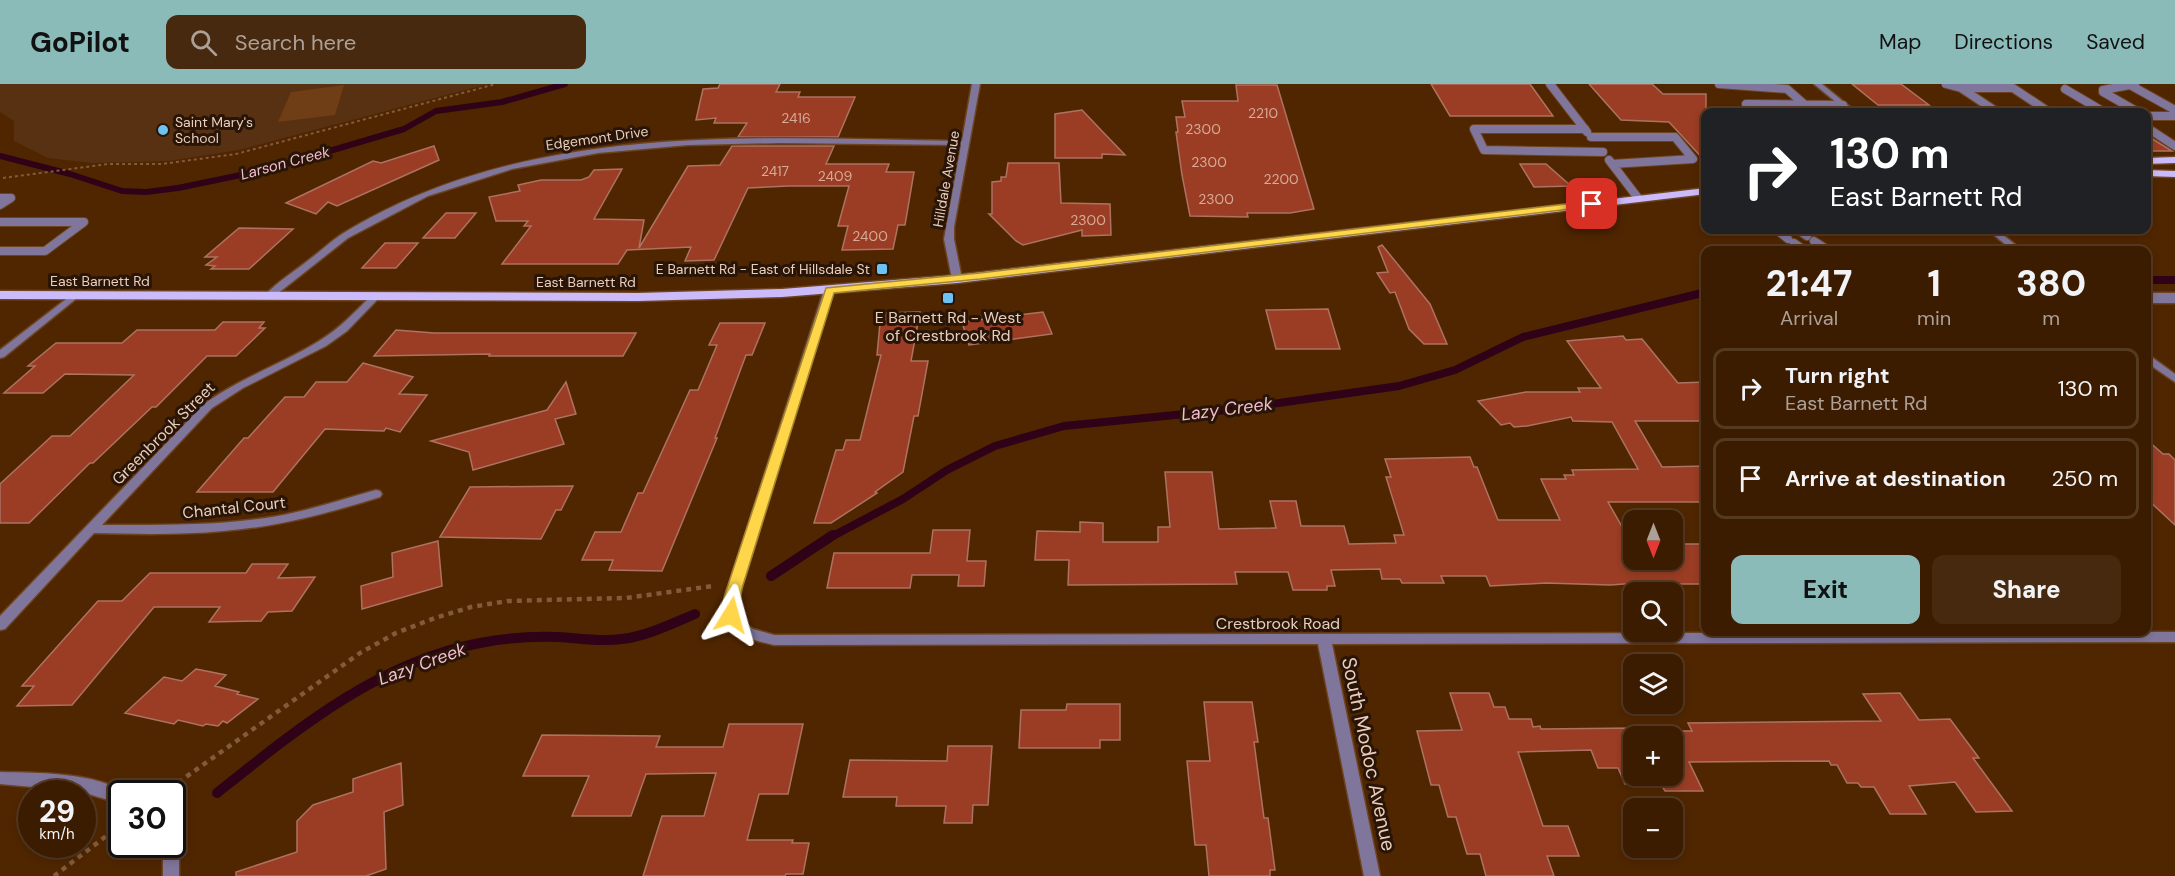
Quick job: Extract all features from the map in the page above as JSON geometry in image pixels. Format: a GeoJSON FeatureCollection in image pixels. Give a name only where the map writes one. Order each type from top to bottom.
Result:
{"type":"FeatureCollection","features":[{"type":"Feature","properties":{"kind":"main road"},"geometry":{"type":"LineString","coordinates":[[2151,160],[2175,160]]}},
{"type":"Feature","properties":{"kind":"main road"},"geometry":{"type":"LineString","coordinates":[[2151,173],[2175,174]]}},
{"type":"Feature","properties":{"kind":"main road","name":"East Barnett Rd"},"geometry":{"type":"LineString","coordinates":[[0,295],[693,296],[830,290],[957,279],[1701,192]]}},
{"type":"Feature","properties":{"kind":"street","name":"Hilldale Avenue"},"geometry":{"type":"LineString","coordinates":[[957,279],[949,239],[950,227],[975,84]]}},
{"type":"Feature","properties":{"kind":"street"},"geometry":{"type":"LineString","coordinates":[[1818,84],[1847,108]]}},
{"type":"Feature","properties":{"kind":"street","name":"Edgemont Drive"},"geometry":{"type":"LineString","coordinates":[[269,296],[308,261],[348,233],[380,215],[446,186],[540,159],[606,148],[684,142],[966,143]]}},
{"type":"Feature","properties":{"kind":"street"},"geometry":{"type":"LineString","coordinates":[[1997,234],[2012,246]]}},
{"type":"Feature","properties":{"kind":"street","name":"Crestbrook Road"},"geometry":{"type":"LineString","coordinates":[[830,290],[731,600],[731,615],[737,626],[752,635],[774,640],[2175,637]]}},
{"type":"Feature","properties":{"kind":"street"},"geometry":{"type":"LineString","coordinates":[[0,355],[74,296]]}},
{"type":"Feature","properties":{"kind":"street","name":"Greenbrook Street"},"geometry":{"type":"LineString","coordinates":[[0,625],[208,406],[227,391],[337,334],[375,297]]}},
{"type":"Feature","properties":{"kind":"street"},"geometry":{"type":"LineString","coordinates":[[2151,360],[2175,379]]}},
{"type":"Feature","properties":{"kind":"street","name":"Chantal Court"},"geometry":{"type":"LineString","coordinates":[[92,528],[172,530],[241,526],[291,518],[376,494]]}},
{"type":"Feature","properties":{"kind":"street","name":"South Modoc Avenue"},"geometry":{"type":"LineString","coordinates":[[1324,640],[1372,876]]}},
{"type":"Feature","properties":{"kind":"street"},"geometry":{"type":"LineString","coordinates":[[0,778],[52,781],[108,792]]}},
{"type":"Feature","properties":{"kind":"street"},"geometry":{"type":"LineString","coordinates":[[171,858],[171,876]]}},
{"type":"Feature","properties":{"kind":"lane"},"geometry":{"type":"LineString","coordinates":[[1550,84],[1638,198]]}},
{"type":"Feature","properties":{"kind":"lane"},"geometry":{"type":"LineString","coordinates":[[1719,84],[1787,89],[1804,104]]}},
{"type":"Feature","properties":{"kind":"lane"},"geometry":{"type":"LineString","coordinates":[[1946,84],[1961,88],[2013,88],[2043,108]]}},
{"type":"Feature","properties":{"kind":"lane"},"geometry":{"type":"LineString","coordinates":[[2131,108],[2103,90],[2132,84],[2175,110]]}},
{"type":"Feature","properties":{"kind":"lane"},"geometry":{"type":"LineString","coordinates":[[1961,88],[1991,108]]}},
{"type":"Feature","properties":{"kind":"lane"},"geometry":{"type":"LineString","coordinates":[[2066,89],[2097,108]]}},
{"type":"Feature","properties":{"kind":"lane"},"geometry":{"type":"LineString","coordinates":[[1750,108],[1746,104],[1843,105]]}},
{"type":"Feature","properties":{"kind":"lane"},"geometry":{"type":"LineString","coordinates":[[2151,116],[2175,116]]}},
{"type":"Feature","properties":{"kind":"lane"},"geometry":{"type":"LineString","coordinates":[[1585,129],[1474,129],[1484,150],[1603,152]]}},
{"type":"Feature","properties":{"kind":"lane"},"geometry":{"type":"LineString","coordinates":[[2151,131],[2175,146]]}},
{"type":"Feature","properties":{"kind":"lane"},"geometry":{"type":"LineString","coordinates":[[1591,137],[1675,137],[1693,159],[1612,164]]}},
{"type":"Feature","properties":{"kind":"lane"},"geometry":{"type":"LineString","coordinates":[[0,198],[11,198],[0,205]]}},
{"type":"Feature","properties":{"kind":"lane"},"geometry":{"type":"LineString","coordinates":[[0,222],[84,222],[45,251],[0,251]]}},
{"type":"Feature","properties":{"kind":"lane"},"geometry":{"type":"LineString","coordinates":[[1782,234],[1798,246]]}},
{"type":"Feature","properties":{"kind":"lane"},"geometry":{"type":"LineString","coordinates":[[1804,234],[1822,246]]}},
{"type":"Feature","properties":{"kind":"lane"},"geometry":{"type":"LineString","coordinates":[[2151,298],[2175,298]]}},
{"type":"Feature","properties":{"kind":"path"},"geometry":{"type":"LineString","coordinates":[[0,179],[119,163],[162,164],[236,154],[496,84]]}},
{"type":"Feature","properties":{"kind":"path"},"geometry":{"type":"LineString","coordinates":[[182,780],[360,653],[396,633],[435,618],[471,607],[507,601],[626,598],[735,585]]}},
{"type":"Feature","properties":{"kind":"path"},"geometry":{"type":"LineString","coordinates":[[54,876],[108,835]]}},
{"type":"Feature","properties":{"kind":"shaded area","name":"Saint Mary's School"},"geometry":{"type":"Polygon","coordinates":[[[0,84],[488,84],[239,150],[169,161],[92,163],[48,158],[14,141],[14,121],[0,112],[0,84]]]}},
{"type":"Feature","properties":{"kind":"shaded area"},"geometry":{"type":"Polygon","coordinates":[[[344,85],[335,115],[278,122],[291,92],[344,85]]]}},
{"type":"Feature","properties":{"kind":"building"},"geometry":{"type":"Polygon","coordinates":[[[720,84],[780,84],[776,92],[800,92],[798,97],[855,97],[838,137],[738,137],[747,123],[714,123],[716,118],[696,120],[703,89],[718,88],[720,84]]]}},
{"type":"Feature","properties":{"kind":"building"},"geometry":{"type":"Polygon","coordinates":[[[1431,84],[1530,84],[1553,116],[1450,116],[1431,84]]]}},
{"type":"Feature","properties":{"kind":"building"},"geometry":{"type":"Polygon","coordinates":[[[1589,84],[1652,84],[1663,94],[1706,94],[1706,108],[1701,108],[1701,157],[1669,122],[1621,120],[1589,84]]]}},
{"type":"Feature","properties":{"kind":"building"},"geometry":{"type":"Polygon","coordinates":[[[1852,84],[1901,84],[1929,105],[1878,105],[1852,84]]]}},
{"type":"Feature","properties":{"kind":"building"},"geometry":{"type":"Polygon","coordinates":[[[1236,85],[1277,85],[1314,209],[1290,213],[1247,213],[1248,217],[1190,216],[1182,175],[1176,117],[1185,117],[1182,101],[1238,101],[1236,85]]]}},
{"type":"Feature","properties":{"kind":"building"},"geometry":{"type":"Polygon","coordinates":[[[1082,110],[1125,155],[1102,154],[1102,158],[1055,158],[1055,114],[1082,110]]]}},
{"type":"Feature","properties":{"kind":"building"},"geometry":{"type":"Polygon","coordinates":[[[2151,138],[2172,151],[2151,151],[2151,138]]]}},
{"type":"Feature","properties":{"kind":"building"},"geometry":{"type":"Polygon","coordinates":[[[434,146],[439,160],[337,206],[328,202],[316,214],[286,203],[373,161],[381,163],[434,146]]]}},
{"type":"Feature","properties":{"kind":"building"},"geometry":{"type":"Polygon","coordinates":[[[732,146],[834,146],[826,164],[889,164],[886,172],[914,172],[905,225],[898,225],[893,249],[842,250],[848,226],[838,226],[849,186],[789,186],[748,188],[714,260],[685,261],[691,247],[627,250],[618,264],[502,264],[531,226],[524,226],[528,221],[496,221],[489,197],[520,191],[518,185],[541,180],[581,180],[589,177],[594,170],[622,169],[594,219],[644,220],[639,248],[688,166],[720,165],[732,146]]]}},
{"type":"Feature","properties":{"kind":"building"},"geometry":{"type":"Polygon","coordinates":[[[1008,163],[1059,163],[1061,203],[1110,204],[1111,235],[1082,236],[1082,230],[1023,245],[1016,241],[989,214],[992,214],[992,182],[1001,181],[1001,177],[1006,177],[1008,163]]]}},
{"type":"Feature","properties":{"kind":"building"},"geometry":{"type":"Polygon","coordinates":[[[1520,164],[1546,164],[1571,186],[1534,187],[1520,164]]]}},
{"type":"Feature","properties":{"kind":"building"},"geometry":{"type":"Polygon","coordinates":[[[446,213],[476,213],[455,238],[423,238],[446,213]]]}},
{"type":"Feature","properties":{"kind":"building"},"geometry":{"type":"Polygon","coordinates":[[[239,228],[293,229],[249,269],[211,269],[215,266],[206,265],[217,257],[205,257],[239,228]]]}},
{"type":"Feature","properties":{"kind":"building"},"geometry":{"type":"Polygon","coordinates":[[[385,243],[418,243],[396,268],[362,268],[385,243]]]}},
{"type":"Feature","properties":{"kind":"building"},"geometry":{"type":"Polygon","coordinates":[[[1382,245],[1430,304],[1447,344],[1424,344],[1409,329],[1395,292],[1390,293],[1377,273],[1388,272],[1378,247],[1382,245]]]}},
{"type":"Feature","properties":{"kind":"building"},"geometry":{"type":"Polygon","coordinates":[[[1328,309],[1340,349],[1276,349],[1266,310],[1328,309]]]}},
{"type":"Feature","properties":{"kind":"building"},"geometry":{"type":"Polygon","coordinates":[[[920,312],[911,361],[928,361],[918,416],[914,416],[903,472],[875,492],[877,493],[831,523],[814,523],[836,450],[843,450],[846,440],[860,440],[881,355],[877,355],[881,313],[920,312]]]}},
{"type":"Feature","properties":{"kind":"building"},"geometry":{"type":"Polygon","coordinates":[[[1043,312],[1052,334],[969,345],[962,322],[1043,312]]]}},
{"type":"Feature","properties":{"kind":"building"},"geometry":{"type":"Polygon","coordinates":[[[223,322],[264,322],[259,328],[265,328],[236,356],[207,356],[156,407],[152,407],[93,463],[90,463],[29,523],[0,523],[0,484],[52,436],[70,436],[134,375],[65,374],[43,393],[4,393],[35,366],[28,366],[56,343],[122,343],[137,330],[215,330],[223,322]]]}},
{"type":"Feature","properties":{"kind":"building"},"geometry":{"type":"Polygon","coordinates":[[[720,323],[765,323],[752,355],[746,355],[715,438],[717,438],[662,571],[609,570],[613,560],[582,560],[595,532],[621,532],[638,493],[643,493],[690,390],[698,390],[717,345],[709,345],[720,323]]]}},
{"type":"Feature","properties":{"kind":"building"},"geometry":{"type":"Polygon","coordinates":[[[396,330],[434,333],[636,333],[623,356],[489,356],[490,354],[374,356],[396,330]]]}},
{"type":"Feature","properties":{"kind":"building"},"geometry":{"type":"Polygon","coordinates":[[[1623,336],[1626,340],[1642,339],[1678,383],[1701,382],[1701,421],[1635,421],[1662,467],[1701,466],[1701,502],[1608,502],[1623,529],[1623,570],[1683,570],[1683,544],[1701,544],[1701,584],[1666,581],[1623,582],[1623,584],[1610,585],[1546,583],[1490,586],[1486,576],[1441,576],[1444,583],[1402,583],[1400,579],[1382,579],[1380,569],[1331,570],[1335,586],[1327,586],[1327,590],[1293,590],[1288,572],[1235,572],[1237,584],[1068,585],[1069,560],[1035,560],[1037,531],[1080,532],[1080,522],[1103,523],[1103,542],[1158,542],[1158,527],[1170,527],[1165,472],[1212,472],[1219,529],[1276,528],[1270,501],[1296,501],[1301,526],[1344,526],[1349,544],[1396,543],[1394,535],[1404,535],[1386,477],[1391,477],[1385,459],[1470,457],[1474,467],[1477,467],[1498,520],[1560,520],[1541,479],[1566,479],[1564,475],[1574,475],[1572,470],[1638,469],[1612,422],[1573,421],[1571,417],[1527,426],[1514,427],[1510,423],[1501,425],[1478,401],[1526,392],[1580,392],[1578,388],[1601,388],[1567,341],[1623,336]]]}},
{"type":"Feature","properties":{"kind":"building"},"geometry":{"type":"Polygon","coordinates":[[[363,363],[413,377],[399,394],[427,395],[400,432],[386,428],[384,431],[325,429],[273,492],[197,492],[244,438],[248,438],[285,397],[304,397],[316,382],[347,382],[363,363]]]}},
{"type":"Feature","properties":{"kind":"building"},"geometry":{"type":"Polygon","coordinates":[[[566,382],[576,414],[555,419],[564,444],[473,470],[469,452],[431,441],[547,410],[566,382]]]}},
{"type":"Feature","properties":{"kind":"building"},"geometry":{"type":"Polygon","coordinates":[[[2151,443],[2163,454],[2169,454],[2175,460],[2175,525],[2151,503],[2151,443]]]}},
{"type":"Feature","properties":{"kind":"building"},"geometry":{"type":"Polygon","coordinates":[[[573,486],[561,510],[556,510],[541,539],[440,537],[470,487],[573,486]]]}},
{"type":"Feature","properties":{"kind":"building"},"geometry":{"type":"Polygon","coordinates":[[[933,530],[970,530],[967,561],[986,561],[984,586],[958,586],[959,575],[912,575],[910,588],[827,588],[834,553],[930,553],[933,530]]]}},
{"type":"Feature","properties":{"kind":"building"},"geometry":{"type":"Polygon","coordinates":[[[438,541],[442,586],[362,609],[361,586],[393,577],[392,553],[438,541]]]}},
{"type":"Feature","properties":{"kind":"building"},"geometry":{"type":"Polygon","coordinates":[[[252,564],[288,564],[278,578],[315,577],[292,611],[268,612],[261,621],[209,622],[220,607],[154,607],[72,705],[17,706],[34,686],[22,686],[98,601],[122,601],[150,573],[246,573],[252,564]]]}},
{"type":"Feature","properties":{"kind":"building"},"geometry":{"type":"Polygon","coordinates":[[[196,669],[226,675],[215,686],[258,699],[227,723],[223,721],[218,726],[206,724],[203,726],[178,720],[174,724],[125,713],[164,677],[182,681],[196,669]]]}},
{"type":"Feature","properties":{"kind":"building"},"geometry":{"type":"Polygon","coordinates":[[[1450,693],[1489,693],[1494,707],[1505,707],[1509,719],[1531,719],[1533,727],[1540,726],[1541,729],[1623,728],[1623,779],[1618,768],[1598,768],[1591,750],[1518,752],[1543,826],[1568,826],[1579,856],[1547,856],[1554,876],[1486,876],[1480,854],[1467,854],[1456,817],[1448,817],[1439,785],[1431,785],[1417,731],[1462,730],[1450,693]]]}},
{"type":"Feature","properties":{"kind":"building"},"geometry":{"type":"Polygon","coordinates":[[[1900,693],[1919,720],[1950,719],[1979,758],[1973,758],[2012,811],[1976,812],[1955,782],[1909,786],[1926,814],[1890,814],[1874,787],[1861,787],[1858,783],[1847,783],[1837,765],[1831,765],[1829,761],[1689,762],[1703,791],[1665,791],[1662,786],[1683,786],[1683,731],[1692,731],[1688,723],[1881,721],[1863,694],[1900,693]]]}},
{"type":"Feature","properties":{"kind":"building"},"geometry":{"type":"Polygon","coordinates":[[[1204,702],[1252,702],[1258,742],[1254,742],[1264,818],[1268,818],[1275,870],[1270,870],[1270,876],[1209,876],[1206,845],[1195,845],[1187,761],[1210,761],[1204,702]]]}},
{"type":"Feature","properties":{"kind":"building"},"geometry":{"type":"Polygon","coordinates":[[[1067,704],[1120,704],[1120,740],[1100,740],[1100,748],[1019,748],[1021,710],[1066,710],[1067,704]]]}},
{"type":"Feature","properties":{"kind":"building"},"geometry":{"type":"Polygon","coordinates":[[[729,724],[803,724],[788,794],[759,794],[747,840],[793,840],[792,843],[809,843],[803,874],[643,876],[662,816],[704,816],[716,773],[646,774],[631,816],[572,816],[589,776],[523,776],[542,735],[660,736],[656,747],[723,747],[729,724]]]}},
{"type":"Feature","properties":{"kind":"building"},"geometry":{"type":"Polygon","coordinates":[[[948,746],[992,746],[988,805],[973,805],[972,823],[944,823],[946,806],[896,806],[897,797],[843,797],[850,760],[947,761],[948,746]]]}},
{"type":"Feature","properties":{"kind":"building"},"geometry":{"type":"Polygon","coordinates":[[[401,763],[403,805],[384,812],[386,869],[366,876],[236,876],[236,872],[297,852],[297,821],[313,805],[353,792],[353,779],[401,763]]]}},
{"type":"Feature","properties":{"kind":"waterway","name":"Larson Creek"},"geometry":{"type":"LineString","coordinates":[[0,156],[70,174],[122,191],[146,192],[178,188],[265,170],[404,129],[436,111],[502,102],[565,84]]}},
{"type":"Feature","properties":{"kind":"waterway","name":"Lazy Creek"},"geometry":{"type":"LineString","coordinates":[[2151,280],[2175,280]]}},
{"type":"Feature","properties":{"kind":"waterway","name":"Lazy Creek"},"geometry":{"type":"LineString","coordinates":[[831,537],[903,499],[947,470],[995,446],[1064,426],[1236,409],[1399,386],[1455,370],[1523,337],[1701,293]]}},
{"type":"Feature","properties":{"kind":"waterway","name":"Lazy Creek"},"geometry":{"type":"LineString","coordinates":[[771,576],[833,535]]}},
{"type":"Feature","properties":{"kind":"waterway","name":"Lazy Creek"},"geometry":{"type":"LineString","coordinates":[[217,793],[308,723],[340,702],[373,682],[443,652],[480,643],[519,638],[622,639],[659,629],[695,614]]}},
{"type":"Feature","properties":{"kind":"place","name":"Saint Mary's School"},"geometry":{"type":"Point","coordinates":[163,130]}},
{"type":"Feature","properties":{"kind":"place","name":"E Barnett Rd - East of Hillsdale St"},"geometry":{"type":"Point","coordinates":[882,269]}},
{"type":"Feature","properties":{"kind":"place","name":"E Barnett Rd - West of Crestbrook Rd"},"geometry":{"type":"Point","coordinates":[948,298]}},
{"type":"Feature","properties":{"kind":"route"},"geometry":{"type":"LineString","coordinates":[[731,615],[731,600],[735,585],[830,290],[911,284],[1592,204]]}}]}
